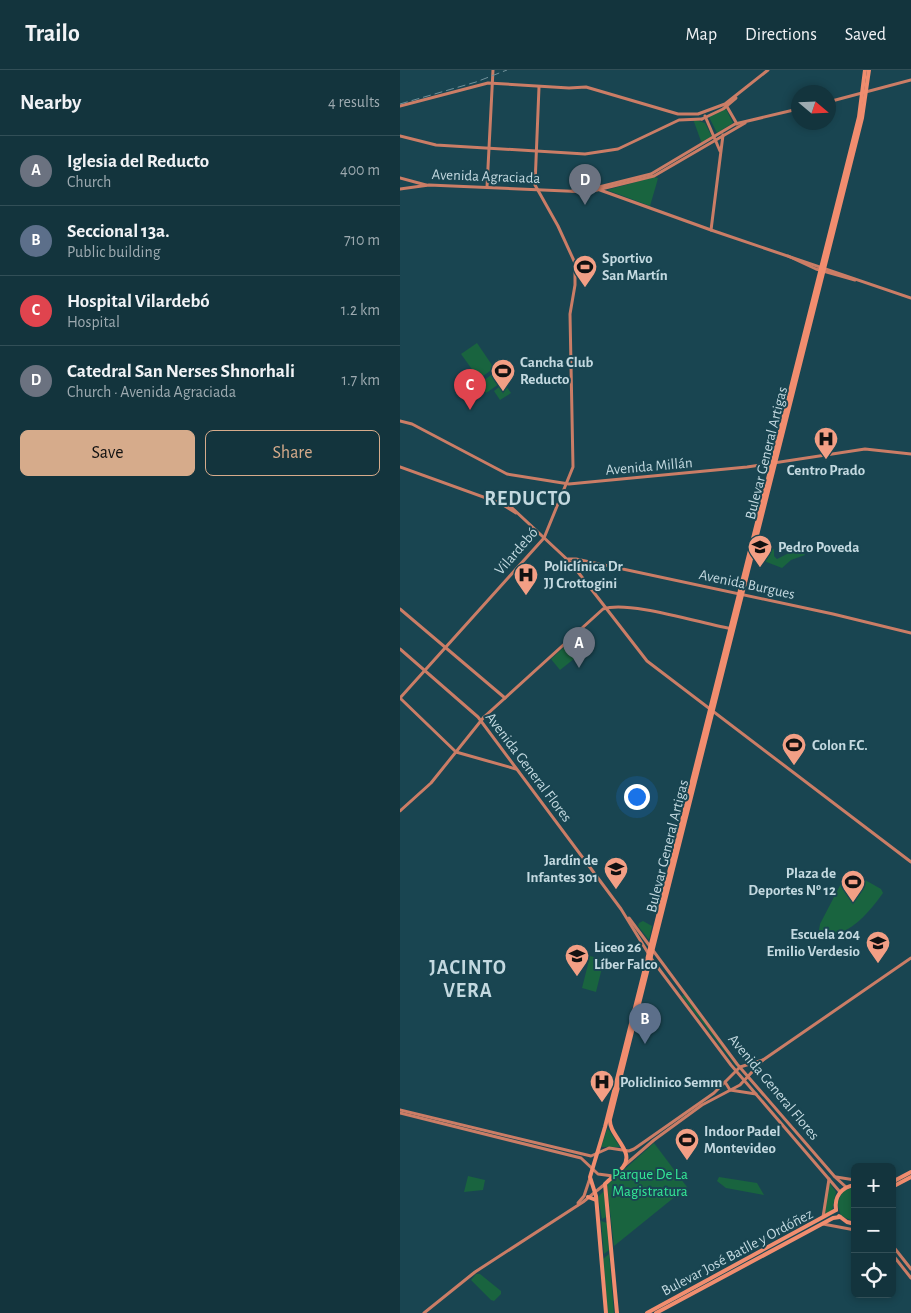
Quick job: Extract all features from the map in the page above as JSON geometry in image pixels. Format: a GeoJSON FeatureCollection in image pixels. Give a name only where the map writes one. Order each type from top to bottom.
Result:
{"type":"FeatureCollection","features":[{"type":"Feature","properties":{"kind":"main road"},"geometry":{"type":"LineString","coordinates":[[487,187],[493,70]]}},
{"type":"Feature","properties":{"kind":"main road"},"geometry":{"type":"LineString","coordinates":[[400,136],[436,145],[489,150],[578,154],[608,151],[620,148],[678,120],[704,116],[726,105],[768,70]]}},
{"type":"Feature","properties":{"kind":"main road","name":"Bulevar General Artigas"},"geometry":{"type":"LineString","coordinates":[[625,1150],[610,1122],[647,975],[655,923],[732,629],[822,269],[865,92],[867,70]]}},
{"type":"Feature","properties":{"kind":"main road"},"geometry":{"type":"LineString","coordinates":[[836,100],[911,80]]}},
{"type":"Feature","properties":{"kind":"main road"},"geometry":{"type":"LineString","coordinates":[[400,106],[482,84],[539,87],[582,86],[683,115],[704,116]]}},
{"type":"Feature","properties":{"kind":"main road"},"geometry":{"type":"LineString","coordinates":[[538,189],[535,185],[539,87]]}},
{"type":"Feature","properties":{"kind":"main road"},"geometry":{"type":"LineString","coordinates":[[726,105],[738,124]]}},
{"type":"Feature","properties":{"kind":"main road","name":"Avenida Agraciada"},"geometry":{"type":"LineString","coordinates":[[400,189],[427,185],[585,192],[599,190],[654,176],[738,124],[791,111]]}},
{"type":"Feature","properties":{"kind":"main road"},"geometry":{"type":"LineString","coordinates":[[704,116],[721,145]]}},
{"type":"Feature","properties":{"kind":"main road","name":"Avenida Agraciada"},"geometry":{"type":"LineString","coordinates":[[571,191],[587,190],[652,174],[745,123]]}},
{"type":"Feature","properties":{"kind":"main road"},"geometry":{"type":"LineString","coordinates":[[711,230],[723,135]]}},
{"type":"Feature","properties":{"kind":"main road"},"geometry":{"type":"LineString","coordinates":[[716,138],[720,152]]}},
{"type":"Feature","properties":{"kind":"main road"},"geometry":{"type":"LineString","coordinates":[[400,178],[427,185]]}},
{"type":"Feature","properties":{"kind":"main road","name":"Vilardebó"},"geometry":{"type":"LineString","coordinates":[[400,698],[544,538],[573,464],[570,314],[575,266],[558,226],[538,189]]}},
{"type":"Feature","properties":{"kind":"main road"},"geometry":{"type":"LineString","coordinates":[[599,190],[628,198],[652,210],[911,298]]}},
{"type":"Feature","properties":{"kind":"main road","name":"Avenida Millán"},"geometry":{"type":"LineString","coordinates":[[400,421],[412,424],[507,474],[565,484],[773,464],[865,449],[911,454]]}},
{"type":"Feature","properties":{"kind":"main road"},"geometry":{"type":"LineString","coordinates":[[400,467],[509,505],[571,563],[648,661],[911,862]]}},
{"type":"Feature","properties":{"kind":"main road","name":"Avenida Burgues"},"geometry":{"type":"LineString","coordinates":[[567,559],[577,559],[740,594],[911,633]]}},
{"type":"Feature","properties":{"kind":"main road"},"geometry":{"type":"LineString","coordinates":[[571,563],[577,559]]}},
{"type":"Feature","properties":{"kind":"main road"},"geometry":{"type":"LineString","coordinates":[[400,811],[431,783],[480,720],[606,608],[615,606],[658,613],[732,629]]}},
{"type":"Feature","properties":{"kind":"main road"},"geometry":{"type":"LineString","coordinates":[[400,609],[505,698]]}},
{"type":"Feature","properties":{"kind":"main road","name":"Avenida General Flores"},"geometry":{"type":"LineString","coordinates":[[400,649],[480,720],[740,1067],[835,1177],[846,1187]]}},
{"type":"Feature","properties":{"kind":"main road"},"geometry":{"type":"LineString","coordinates":[[400,698],[456,752],[517,769]]}},
{"type":"Feature","properties":{"kind":"main road","name":"Bulevar General Artigas"},"geometry":{"type":"LineString","coordinates":[[651,948],[711,710]]}},
{"type":"Feature","properties":{"kind":"main road","name":"Avenida General Flores"},"geometry":{"type":"LineString","coordinates":[[625,914],[650,955],[736,1071],[840,1192]]}},
{"type":"Feature","properties":{"kind":"main road","name":"Bulevar General Artigas"},"geometry":{"type":"LineString","coordinates":[[590,1177],[650,955]]}},
{"type":"Feature","properties":{"kind":"main road"},"geometry":{"type":"LineString","coordinates":[[424,1313],[475,1272],[595,1192],[640,1151],[685,1118],[744,1081],[763,1060],[911,958]]}},
{"type":"Feature","properties":{"kind":"main road"},"geometry":{"type":"LineString","coordinates":[[400,1110],[584,1156],[593,1156],[598,1152],[611,1148],[634,1149],[714,1093],[740,1067],[763,1060]]}},
{"type":"Feature","properties":{"kind":"main road"},"geometry":{"type":"LineString","coordinates":[[749,1064],[753,1067],[754,1072]]}},
{"type":"Feature","properties":{"kind":"main road"},"geometry":{"type":"LineString","coordinates":[[725,1082],[730,1090],[757,1095]]}},
{"type":"Feature","properties":{"kind":"main road"},"geometry":{"type":"LineString","coordinates":[[400,1114],[577,1157],[586,1161],[600,1175],[613,1176]]}},
{"type":"Feature","properties":{"kind":"main road"},"geometry":{"type":"LineString","coordinates":[[623,1167],[626,1158],[625,1150]]}},
{"type":"Feature","properties":{"kind":"main road"},"geometry":{"type":"LineString","coordinates":[[896,1180],[911,1172]]}},
{"type":"Feature","properties":{"kind":"main road"},"geometry":{"type":"LineString","coordinates":[[590,1177],[596,1200],[606,1313]]}},
{"type":"Feature","properties":{"kind":"main road"},"geometry":{"type":"LineString","coordinates":[[577,1204],[584,1196],[590,1177]]}},
{"type":"Feature","properties":{"kind":"main road"},"geometry":{"type":"LineString","coordinates":[[835,1177],[851,1179]]}},
{"type":"Feature","properties":{"kind":"main road"},"geometry":{"type":"LineString","coordinates":[[896,1185],[911,1177]]}},
{"type":"Feature","properties":{"kind":"main road"},"geometry":{"type":"LineString","coordinates":[[822,1222],[829,1178]]}},
{"type":"Feature","properties":{"kind":"main road"},"geometry":{"type":"LineString","coordinates":[[605,1184],[616,1313]]}},
{"type":"Feature","properties":{"kind":"main road"},"geometry":{"type":"LineString","coordinates":[[851,1186],[840,1192],[836,1202],[836,1210],[840,1217],[851,1223]]}},
{"type":"Feature","properties":{"kind":"main road"},"geometry":{"type":"LineString","coordinates":[[588,1197],[596,1200]]}},
{"type":"Feature","properties":{"kind":"main road","name":"Bulevar José Batlle y Ordóñez"},"geometry":{"type":"LineString","coordinates":[[656,1313],[822,1222],[836,1210]]}},
{"type":"Feature","properties":{"kind":"main road","name":"Bulevar José Batlle y Ordóñez"},"geometry":{"type":"LineString","coordinates":[[647,1313],[822,1222],[840,1217]]}},
{"type":"Feature","properties":{"kind":"main road","name":"Bulevar José Batlle y Ordóñez"},"geometry":{"type":"LineString","coordinates":[[822,1222],[851,1229]]}},
{"type":"Feature","properties":{"kind":"main road"},"geometry":{"type":"LineString","coordinates":[[896,1250],[911,1268]]}},
{"type":"Feature","properties":{"kind":"main road"},"geometry":{"type":"LineString","coordinates":[[896,1259],[911,1278]]}},
{"type":"Feature","properties":{"kind":"green space"},"geometry":{"type":"Polygon","coordinates":[[[726,109],[733,123],[717,133],[709,117],[726,109]]]}},
{"type":"Feature","properties":{"kind":"green space"},"geometry":{"type":"Polygon","coordinates":[[[693,119],[705,123],[712,137],[702,144],[693,119]]]}},
{"type":"Feature","properties":{"kind":"green space"},"geometry":{"type":"Polygon","coordinates":[[[654,177],[658,178],[650,206],[607,190],[654,177]]]}},
{"type":"Feature","properties":{"kind":"green space"},"geometry":{"type":"Polygon","coordinates":[[[477,343],[494,368],[479,379],[461,354],[477,343]]]}},
{"type":"Feature","properties":{"kind":"green space"},"geometry":{"type":"Polygon","coordinates":[[[495,372],[502,382],[486,393],[479,384],[495,372]]]}},
{"type":"Feature","properties":{"kind":"green space","name":"Cancha Club Reducto"},"geometry":{"type":"Polygon","coordinates":[[[504,383],[511,393],[500,400],[494,391],[504,383]]]}},
{"type":"Feature","properties":{"kind":"green space"},"geometry":{"type":"Polygon","coordinates":[[[758,549],[766,551],[774,549],[774,556],[777,559],[789,553],[804,553],[805,555],[791,560],[782,568],[756,558],[758,549]]]}},
{"type":"Feature","properties":{"kind":"green space"},"geometry":{"type":"Polygon","coordinates":[[[574,638],[585,650],[560,670],[551,659],[574,638]]]}},
{"type":"Feature","properties":{"kind":"green space","name":"Plaza de Deportes Nº 12"},"geometry":{"type":"Polygon","coordinates":[[[851,872],[881,889],[883,893],[872,908],[850,928],[833,935],[823,935],[819,930],[820,924],[846,874],[851,872]]]}},
{"type":"Feature","properties":{"kind":"green space"},"geometry":{"type":"Polygon","coordinates":[[[643,921],[652,926],[649,940],[638,926],[643,921]]]}},
{"type":"Feature","properties":{"kind":"green space"},"geometry":{"type":"Polygon","coordinates":[[[590,956],[604,960],[596,992],[582,988],[590,956]]]}},
{"type":"Feature","properties":{"kind":"green space"},"geometry":{"type":"Polygon","coordinates":[[[684,995],[737,1066],[737,1067],[682,996],[684,995]]]}},
{"type":"Feature","properties":{"kind":"green space"},"geometry":{"type":"Polygon","coordinates":[[[607,1129],[609,1130],[620,1147],[601,1147],[607,1129]]]}},
{"type":"Feature","properties":{"kind":"green space","name":"Parque De La Magistratura"},"geometry":{"type":"Polygon","coordinates":[[[654,1143],[687,1187],[614,1246],[607,1185],[654,1143]]]}},
{"type":"Feature","properties":{"kind":"green space"},"geometry":{"type":"Polygon","coordinates":[[[468,1176],[485,1180],[483,1190],[464,1192],[468,1176]]]}},
{"type":"Feature","properties":{"kind":"green space"},"geometry":{"type":"Polygon","coordinates":[[[719,1177],[757,1183],[764,1195],[726,1188],[717,1181],[719,1177]]]}},
{"type":"Feature","properties":{"kind":"green space"},"geometry":{"type":"Polygon","coordinates":[[[829,1182],[836,1192],[832,1211],[824,1215],[829,1182]]]}},
{"type":"Feature","properties":{"kind":"green space"},"geometry":{"type":"Polygon","coordinates":[[[851,1188],[851,1220],[841,1216],[837,1203],[843,1191],[851,1188]]]}},
{"type":"Feature","properties":{"kind":"green space"},"geometry":{"type":"Polygon","coordinates":[[[604,1191],[606,1217],[602,1219],[598,1197],[604,1191]]]}},
{"type":"Feature","properties":{"kind":"green space"},"geometry":{"type":"Polygon","coordinates":[[[601,1221],[607,1223],[609,1250],[604,1254],[601,1221]]]}},
{"type":"Feature","properties":{"kind":"green space"},"geometry":{"type":"Polygon","coordinates":[[[609,1254],[614,1313],[608,1313],[603,1259],[609,1254]]]}},
{"type":"Feature","properties":{"kind":"green space"},"geometry":{"type":"Polygon","coordinates":[[[476,1274],[480,1274],[501,1291],[501,1294],[494,1301],[471,1280],[476,1274]]]}},
{"type":"Feature","properties":{"kind":"railway"},"geometry":{"type":"LineString","coordinates":[[400,104],[476,82],[507,70]]}},
{"type":"Feature","properties":{"kind":"place","name":"Catedral San Nerses Shnorhali"},"geometry":{"type":"Point","coordinates":[585,205]}},
{"type":"Feature","properties":{"kind":"place","name":"Sportivo San Martín"},"geometry":{"type":"Point","coordinates":[585,288]}},
{"type":"Feature","properties":{"kind":"place","name":"Cancha Club Reducto"},"geometry":{"type":"Point","coordinates":[503,392]}},
{"type":"Feature","properties":{"kind":"place","name":"Hospital Vilardebó"},"geometry":{"type":"Point","coordinates":[470,410]}},
{"type":"Feature","properties":{"kind":"place","name":"Centro Prado"},"geometry":{"type":"Point","coordinates":[826,460]}},
{"type":"Feature","properties":{"kind":"place","name":"Pedro Poveda"},"geometry":{"type":"Point","coordinates":[760,568]}},
{"type":"Feature","properties":{"kind":"place","name":"Policlínica Dr JJ Crottogini"},"geometry":{"type":"Point","coordinates":[526,596]}},
{"type":"Feature","properties":{"kind":"place","name":"Iglesia del Reducto"},"geometry":{"type":"Point","coordinates":[579,668]}},
{"type":"Feature","properties":{"kind":"place","name":"Colon F.C."},"geometry":{"type":"Point","coordinates":[794,766]}},
{"type":"Feature","properties":{"kind":"place","name":"Jardín de Infantes 301"},"geometry":{"type":"Point","coordinates":[616,890]}},
{"type":"Feature","properties":{"kind":"place","name":"Plaza de Deportes Nº 12"},"geometry":{"type":"Point","coordinates":[853,903]}},
{"type":"Feature","properties":{"kind":"place","name":"Escuela 204 Emilio Verdesio"},"geometry":{"type":"Point","coordinates":[878,964]}},
{"type":"Feature","properties":{"kind":"place","name":"Liceo 26 Líber Falco"},"geometry":{"type":"Point","coordinates":[577,977]}},
{"type":"Feature","properties":{"kind":"place","name":"Seccional 13a."},"geometry":{"type":"Point","coordinates":[645,1044]}},
{"type":"Feature","properties":{"kind":"place","name":"Policlinico Semm"},"geometry":{"type":"Point","coordinates":[602,1103]}},
{"type":"Feature","properties":{"kind":"place","name":"Indoor Padel Montevideo"},"geometry":{"type":"Point","coordinates":[687,1161]}},
{"type":"Feature","properties":{"kind":"district","name":"REDUCTO"},"geometry":{"type":"Point","coordinates":[528,498]}},
{"type":"Feature","properties":{"kind":"district","name":"JACINTO VERA"},"geometry":{"type":"Point","coordinates":[468,978]}}]}
